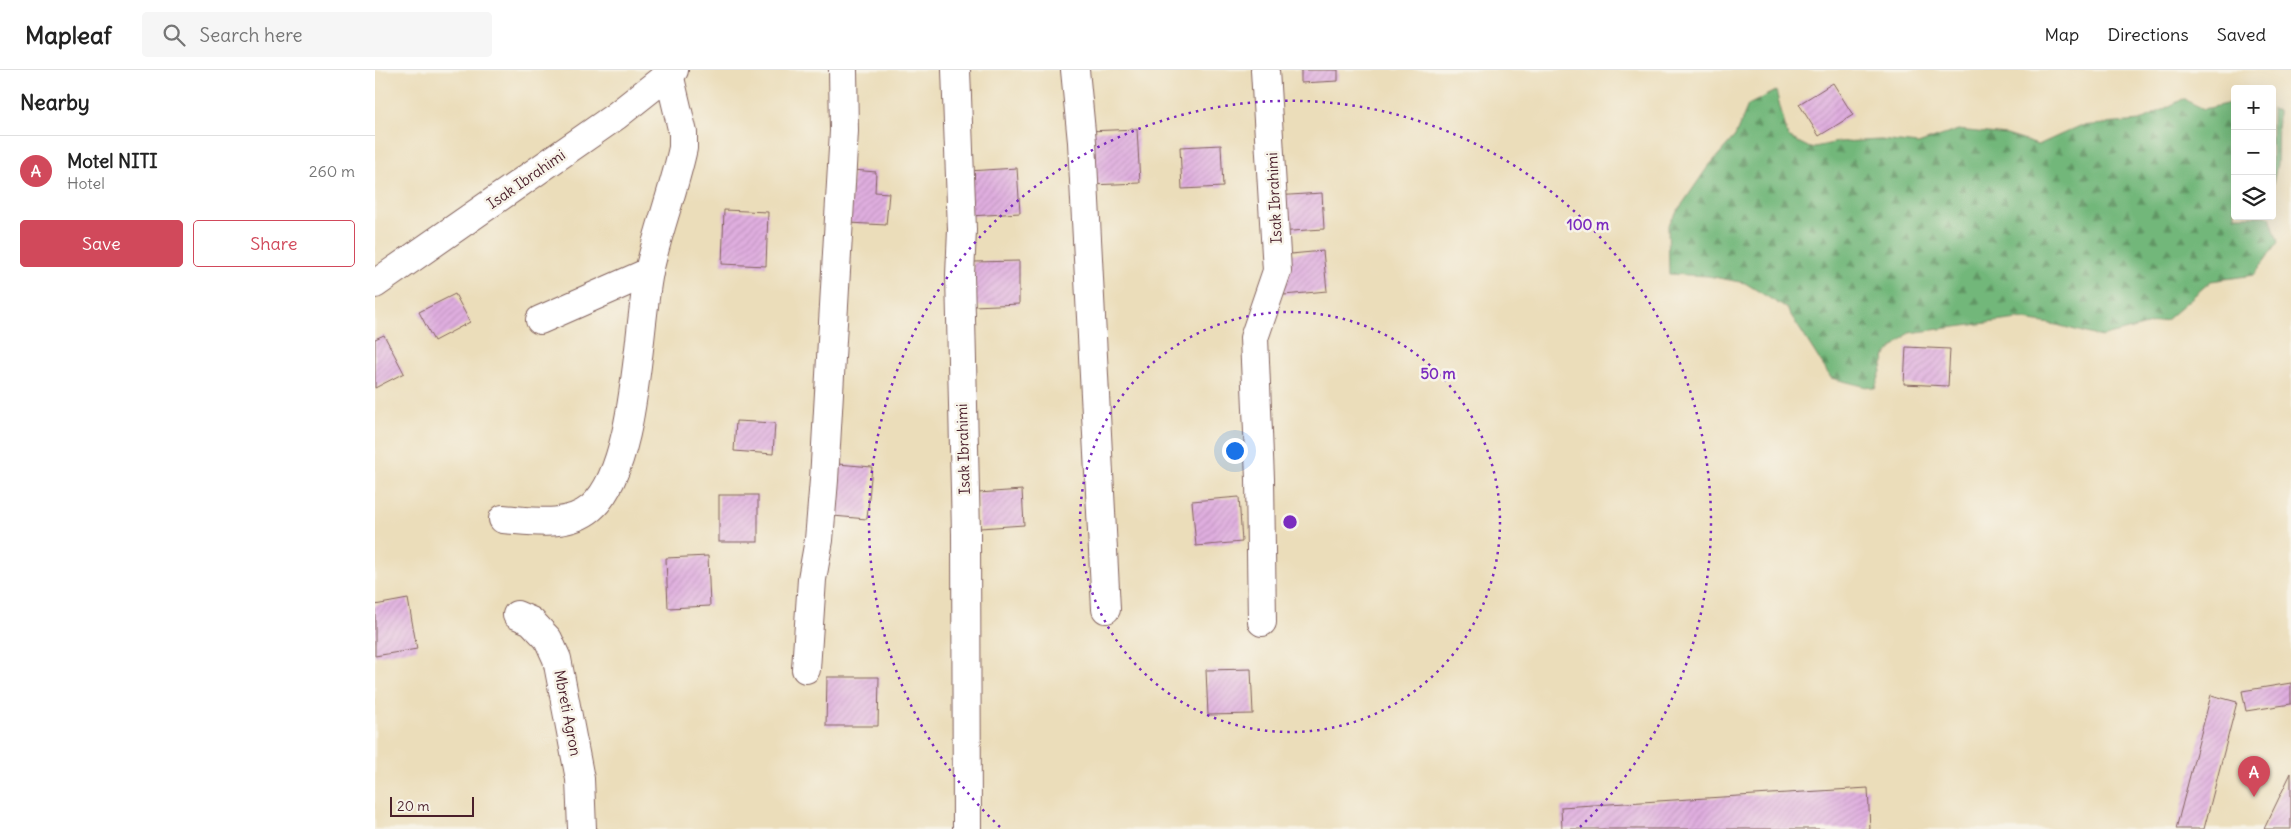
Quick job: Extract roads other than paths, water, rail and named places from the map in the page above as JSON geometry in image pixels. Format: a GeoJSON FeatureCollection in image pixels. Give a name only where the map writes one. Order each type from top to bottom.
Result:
{"type":"FeatureCollection","features":[{"type":"Feature","properties":{"kind":"street"},"geometry":{"type":"LineString","coordinates":[[807,669],[812,579],[819,540],[824,480],[844,131],[843,70]]}},
{"type":"Feature","properties":{"kind":"street","name":"Isak Ibrahimi"},"geometry":{"type":"LineString","coordinates":[[956,70],[962,230],[959,275],[966,534],[967,829]]}},
{"type":"Feature","properties":{"kind":"street"},"geometry":{"type":"LineString","coordinates":[[1075,70],[1082,142],[1106,609]]}},
{"type":"Feature","properties":{"kind":"street","name":"Isak Ibrahimi"},"geometry":{"type":"LineString","coordinates":[[1262,622],[1260,479],[1253,338],[1277,271],[1265,70]]}},
{"type":"Feature","properties":{"kind":"street"},"geometry":{"type":"LineString","coordinates":[[503,519],[547,522],[563,521],[590,509],[602,496],[619,462],[624,444],[649,272],[683,148],[683,133],[663,75]]}},
{"type":"Feature","properties":{"kind":"street","name":"Isak Ibrahimi"},"geometry":{"type":"LineString","coordinates":[[375,284],[616,116],[663,75]]}},
{"type":"Feature","properties":{"kind":"street"},"geometry":{"type":"LineString","coordinates":[[540,320],[649,272]]}},
{"type":"Feature","properties":{"kind":"street","name":"Mbreti Agron"},"geometry":{"type":"LineString","coordinates":[[517,615],[531,621],[548,639],[557,659],[580,779],[582,829]]}},
{"type":"Feature","properties":{"kind":"place","name":"Motel NITI"},"geometry":{"type":"Point","coordinates":[2254,797]}}]}
